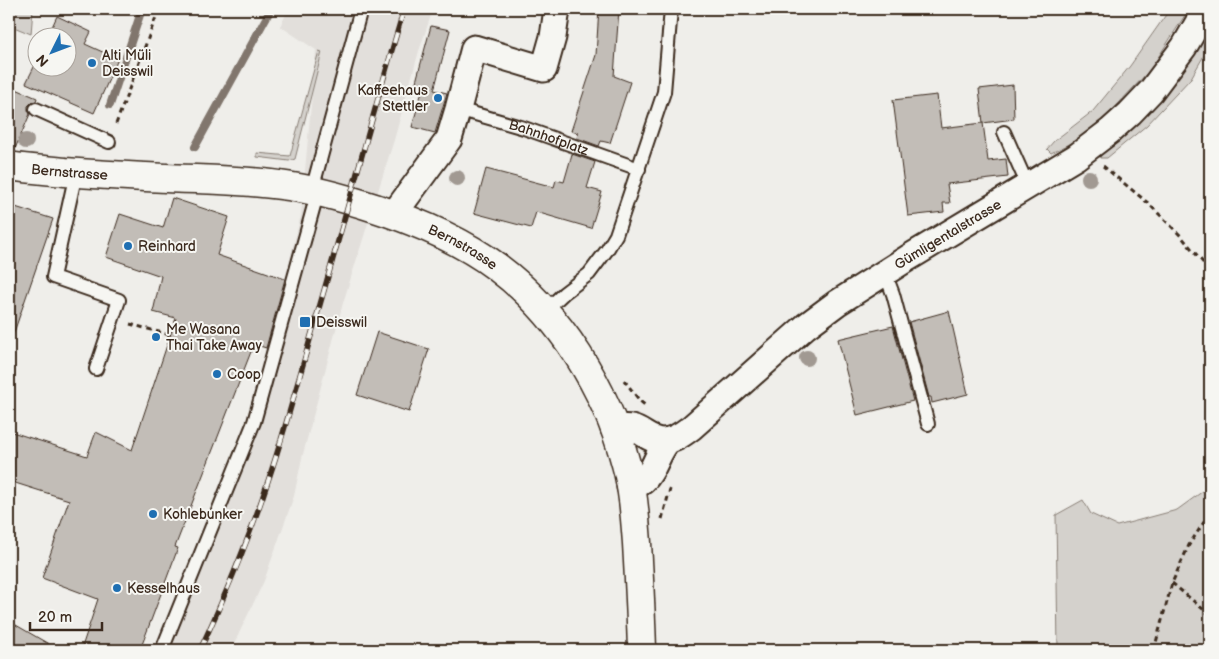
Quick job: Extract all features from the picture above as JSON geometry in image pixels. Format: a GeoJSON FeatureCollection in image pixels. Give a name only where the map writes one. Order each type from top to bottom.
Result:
{"type":"FeatureCollection","features":[{"type":"Feature","properties":{"kind":"main road","name":"Bernstrasse"},"geometry":{"type":"LineString","coordinates":[[9,166],[76,173],[234,180],[315,191],[350,200],[416,222],[482,257],[512,279],[529,295],[566,337],[594,383],[614,429],[626,465],[634,507],[642,650]]}},
{"type":"Feature","properties":{"kind":"street"},"geometry":{"type":"LineString","coordinates":[[394,214],[449,139],[474,48],[544,69],[553,37],[557,9]]}},
{"type":"Feature","properties":{"kind":"street","name":"Gümligentalstrasse"},"geometry":{"type":"LineString","coordinates":[[669,440],[683,434],[692,427],[822,313],[885,272],[1087,149],[1151,91],[1184,47],[1206,9]]}},
{"type":"Feature","properties":{"kind":"street"},"geometry":{"type":"LineString","coordinates":[[614,429],[622,427],[636,428],[652,438],[662,441],[669,440]]}},
{"type":"Feature","properties":{"kind":"street"},"geometry":{"type":"LineString","coordinates":[[630,487],[640,484],[645,480],[654,467],[664,445],[669,440]]}},
{"type":"Feature","properties":{"kind":"lane"},"geometry":{"type":"LineString","coordinates":[[162,650],[254,422],[361,9]]}},
{"type":"Feature","properties":{"kind":"lane"},"geometry":{"type":"LineString","coordinates":[[544,312],[588,274],[607,250],[616,234],[664,92],[672,9]]}},
{"type":"Feature","properties":{"kind":"lane"},"geometry":{"type":"LineString","coordinates":[[36,109],[109,142]]}},
{"type":"Feature","properties":{"kind":"lane","name":"Bahnhofplatz"},"geometry":{"type":"LineString","coordinates":[[458,109],[524,128],[639,169]]}},
{"type":"Feature","properties":{"kind":"lane"},"geometry":{"type":"LineString","coordinates":[[1004,132],[1028,186]]}},
{"type":"Feature","properties":{"kind":"lane"},"geometry":{"type":"LineString","coordinates":[[76,173],[53,277],[119,300],[96,369]]}},
{"type":"Feature","properties":{"kind":"lane"},"geometry":{"type":"LineString","coordinates":[[885,272],[893,294],[928,424]]}},
{"type":"Feature","properties":{"kind":"path"},"geometry":{"type":"LineString","coordinates":[[109,142],[159,9]]}},
{"type":"Feature","properties":{"kind":"path"},"geometry":{"type":"LineString","coordinates":[[1087,149],[1095,159],[1148,203],[1181,236],[1210,271]]}},
{"type":"Feature","properties":{"kind":"path"},"geometry":{"type":"LineString","coordinates":[[112,319],[170,335]]}},
{"type":"Feature","properties":{"kind":"path"},"geometry":{"type":"LineString","coordinates":[[622,376],[626,385],[647,406]]}},
{"type":"Feature","properties":{"kind":"path"},"geometry":{"type":"LineString","coordinates":[[1154,650],[1172,583],[1189,545],[1210,513]]}},
{"type":"Feature","properties":{"kind":"path"},"geometry":{"type":"LineString","coordinates":[[1172,583],[1210,615]]}},
{"type":"Feature","properties":{"kind":"shaded area"},"geometry":{"type":"Polygon","coordinates":[[[9,9],[33,9],[31,28],[28,28],[28,33],[9,25],[9,9]]]}},
{"type":"Feature","properties":{"kind":"shaded area"},"geometry":{"type":"Polygon","coordinates":[[[289,9],[433,9],[343,303],[302,458],[294,496],[264,581],[231,650],[168,650],[249,421],[301,215],[316,50],[280,26],[289,9]]]}},
{"type":"Feature","properties":{"kind":"shaded area"},"geometry":{"type":"Polygon","coordinates":[[[1170,9],[1189,9],[1150,70],[1104,119],[1078,140],[1051,153],[1047,149],[1054,141],[1093,111],[1130,66],[1170,9]]]}},
{"type":"Feature","properties":{"kind":"shaded area"},"geometry":{"type":"Polygon","coordinates":[[[1210,25],[1210,45],[1191,78],[1147,125],[1107,158],[1100,158],[1102,152],[1141,118],[1184,70],[1210,25]]]}},
{"type":"Feature","properties":{"kind":"shaded area"},"geometry":{"type":"Polygon","coordinates":[[[319,51],[322,52],[295,159],[289,161],[257,157],[257,153],[290,156],[319,51]]]}},
{"type":"Feature","properties":{"kind":"shaded area"},"geometry":{"type":"Polygon","coordinates":[[[1210,486],[1210,650],[1058,650],[1056,515],[1083,500],[1091,514],[1117,526],[1177,510],[1210,486]]]}},
{"type":"Feature","properties":{"kind":"building"},"geometry":{"type":"Polygon","coordinates":[[[599,9],[619,9],[614,76],[630,82],[610,143],[601,141],[599,146],[577,138],[578,133],[571,131],[596,55],[599,9]]]}},
{"type":"Feature","properties":{"kind":"building","name":"Alti Müli Deisswil"},"geometry":{"type":"Polygon","coordinates":[[[57,16],[91,32],[85,44],[118,59],[94,113],[26,83],[28,78],[78,78],[78,28],[52,28],[57,16]]]}},
{"type":"Feature","properties":{"kind":"building"},"geometry":{"type":"Polygon","coordinates":[[[431,26],[450,30],[434,90],[447,93],[435,133],[412,127],[422,91],[414,89],[431,26]]]}},
{"type":"Feature","properties":{"kind":"building"},"geometry":{"type":"Polygon","coordinates":[[[1013,85],[1014,119],[983,123],[979,89],[1013,85]]]}},
{"type":"Feature","properties":{"kind":"building"},"geometry":{"type":"Polygon","coordinates":[[[9,86],[37,98],[36,101],[28,106],[30,114],[14,151],[9,151],[9,86]]]}},
{"type":"Feature","properties":{"kind":"building"},"geometry":{"type":"Polygon","coordinates":[[[937,95],[941,128],[983,123],[988,161],[1006,159],[1008,177],[947,184],[950,203],[943,203],[944,212],[908,216],[893,100],[937,95]]]}},
{"type":"Feature","properties":{"kind":"building"},"geometry":{"type":"Polygon","coordinates":[[[572,154],[595,162],[587,188],[602,192],[591,228],[536,212],[531,228],[474,213],[486,169],[554,187],[556,180],[564,182],[572,154]]]}},
{"type":"Feature","properties":{"kind":"building"},"geometry":{"type":"Polygon","coordinates":[[[172,198],[229,217],[217,255],[285,279],[266,348],[254,344],[175,547],[178,548],[140,650],[81,650],[98,599],[42,578],[69,500],[9,481],[9,431],[87,456],[96,432],[132,450],[176,318],[153,312],[161,276],[106,257],[120,214],[163,228],[172,198]]]}},
{"type":"Feature","properties":{"kind":"building"},"geometry":{"type":"Polygon","coordinates":[[[9,205],[53,219],[12,338],[9,338],[9,205]]]}},
{"type":"Feature","properties":{"kind":"building"},"geometry":{"type":"Polygon","coordinates":[[[949,311],[968,394],[932,403],[909,322],[949,311]]]}},
{"type":"Feature","properties":{"kind":"building"},"geometry":{"type":"Polygon","coordinates":[[[893,326],[913,401],[857,415],[838,339],[893,326]]]}},
{"type":"Feature","properties":{"kind":"building"},"geometry":{"type":"Polygon","coordinates":[[[377,332],[429,349],[409,412],[357,395],[377,332]]]}},
{"type":"Feature","properties":{"kind":"building"},"geometry":{"type":"Polygon","coordinates":[[[9,621],[59,650],[9,650],[9,621]]]}},
{"type":"Feature","properties":{"kind":"waterway"},"geometry":{"type":"LineString","coordinates":[[110,105],[142,9]]}},
{"type":"Feature","properties":{"kind":"waterway"},"geometry":{"type":"LineString","coordinates":[[195,147],[271,9]]}},
{"type":"Feature","properties":{"kind":"railway"},"geometry":{"type":"LineString","coordinates":[[200,650],[246,544],[262,500],[293,400],[404,9]]}},
{"type":"Feature","properties":{"kind":"place","name":"Alti Müli Deisswil"},"geometry":{"type":"Point","coordinates":[92,63]}},
{"type":"Feature","properties":{"kind":"place","name":"Kaffeehaus Stettler"},"geometry":{"type":"Point","coordinates":[438,98]}},
{"type":"Feature","properties":{"kind":"place","name":"Reinhard"},"geometry":{"type":"Point","coordinates":[128,246]}},
{"type":"Feature","properties":{"kind":"place","name":"Deisswil"},"geometry":{"type":"Point","coordinates":[305,322]}},
{"type":"Feature","properties":{"kind":"place","name":"Me Wasana Thai Take Away"},"geometry":{"type":"Point","coordinates":[156,337]}},
{"type":"Feature","properties":{"kind":"place","name":"Coop"},"geometry":{"type":"Point","coordinates":[217,374]}},
{"type":"Feature","properties":{"kind":"place","name":"Kohlebunker"},"geometry":{"type":"Point","coordinates":[153,514]}},
{"type":"Feature","properties":{"kind":"place","name":"Kesselhaus"},"geometry":{"type":"Point","coordinates":[117,588]}}]}
